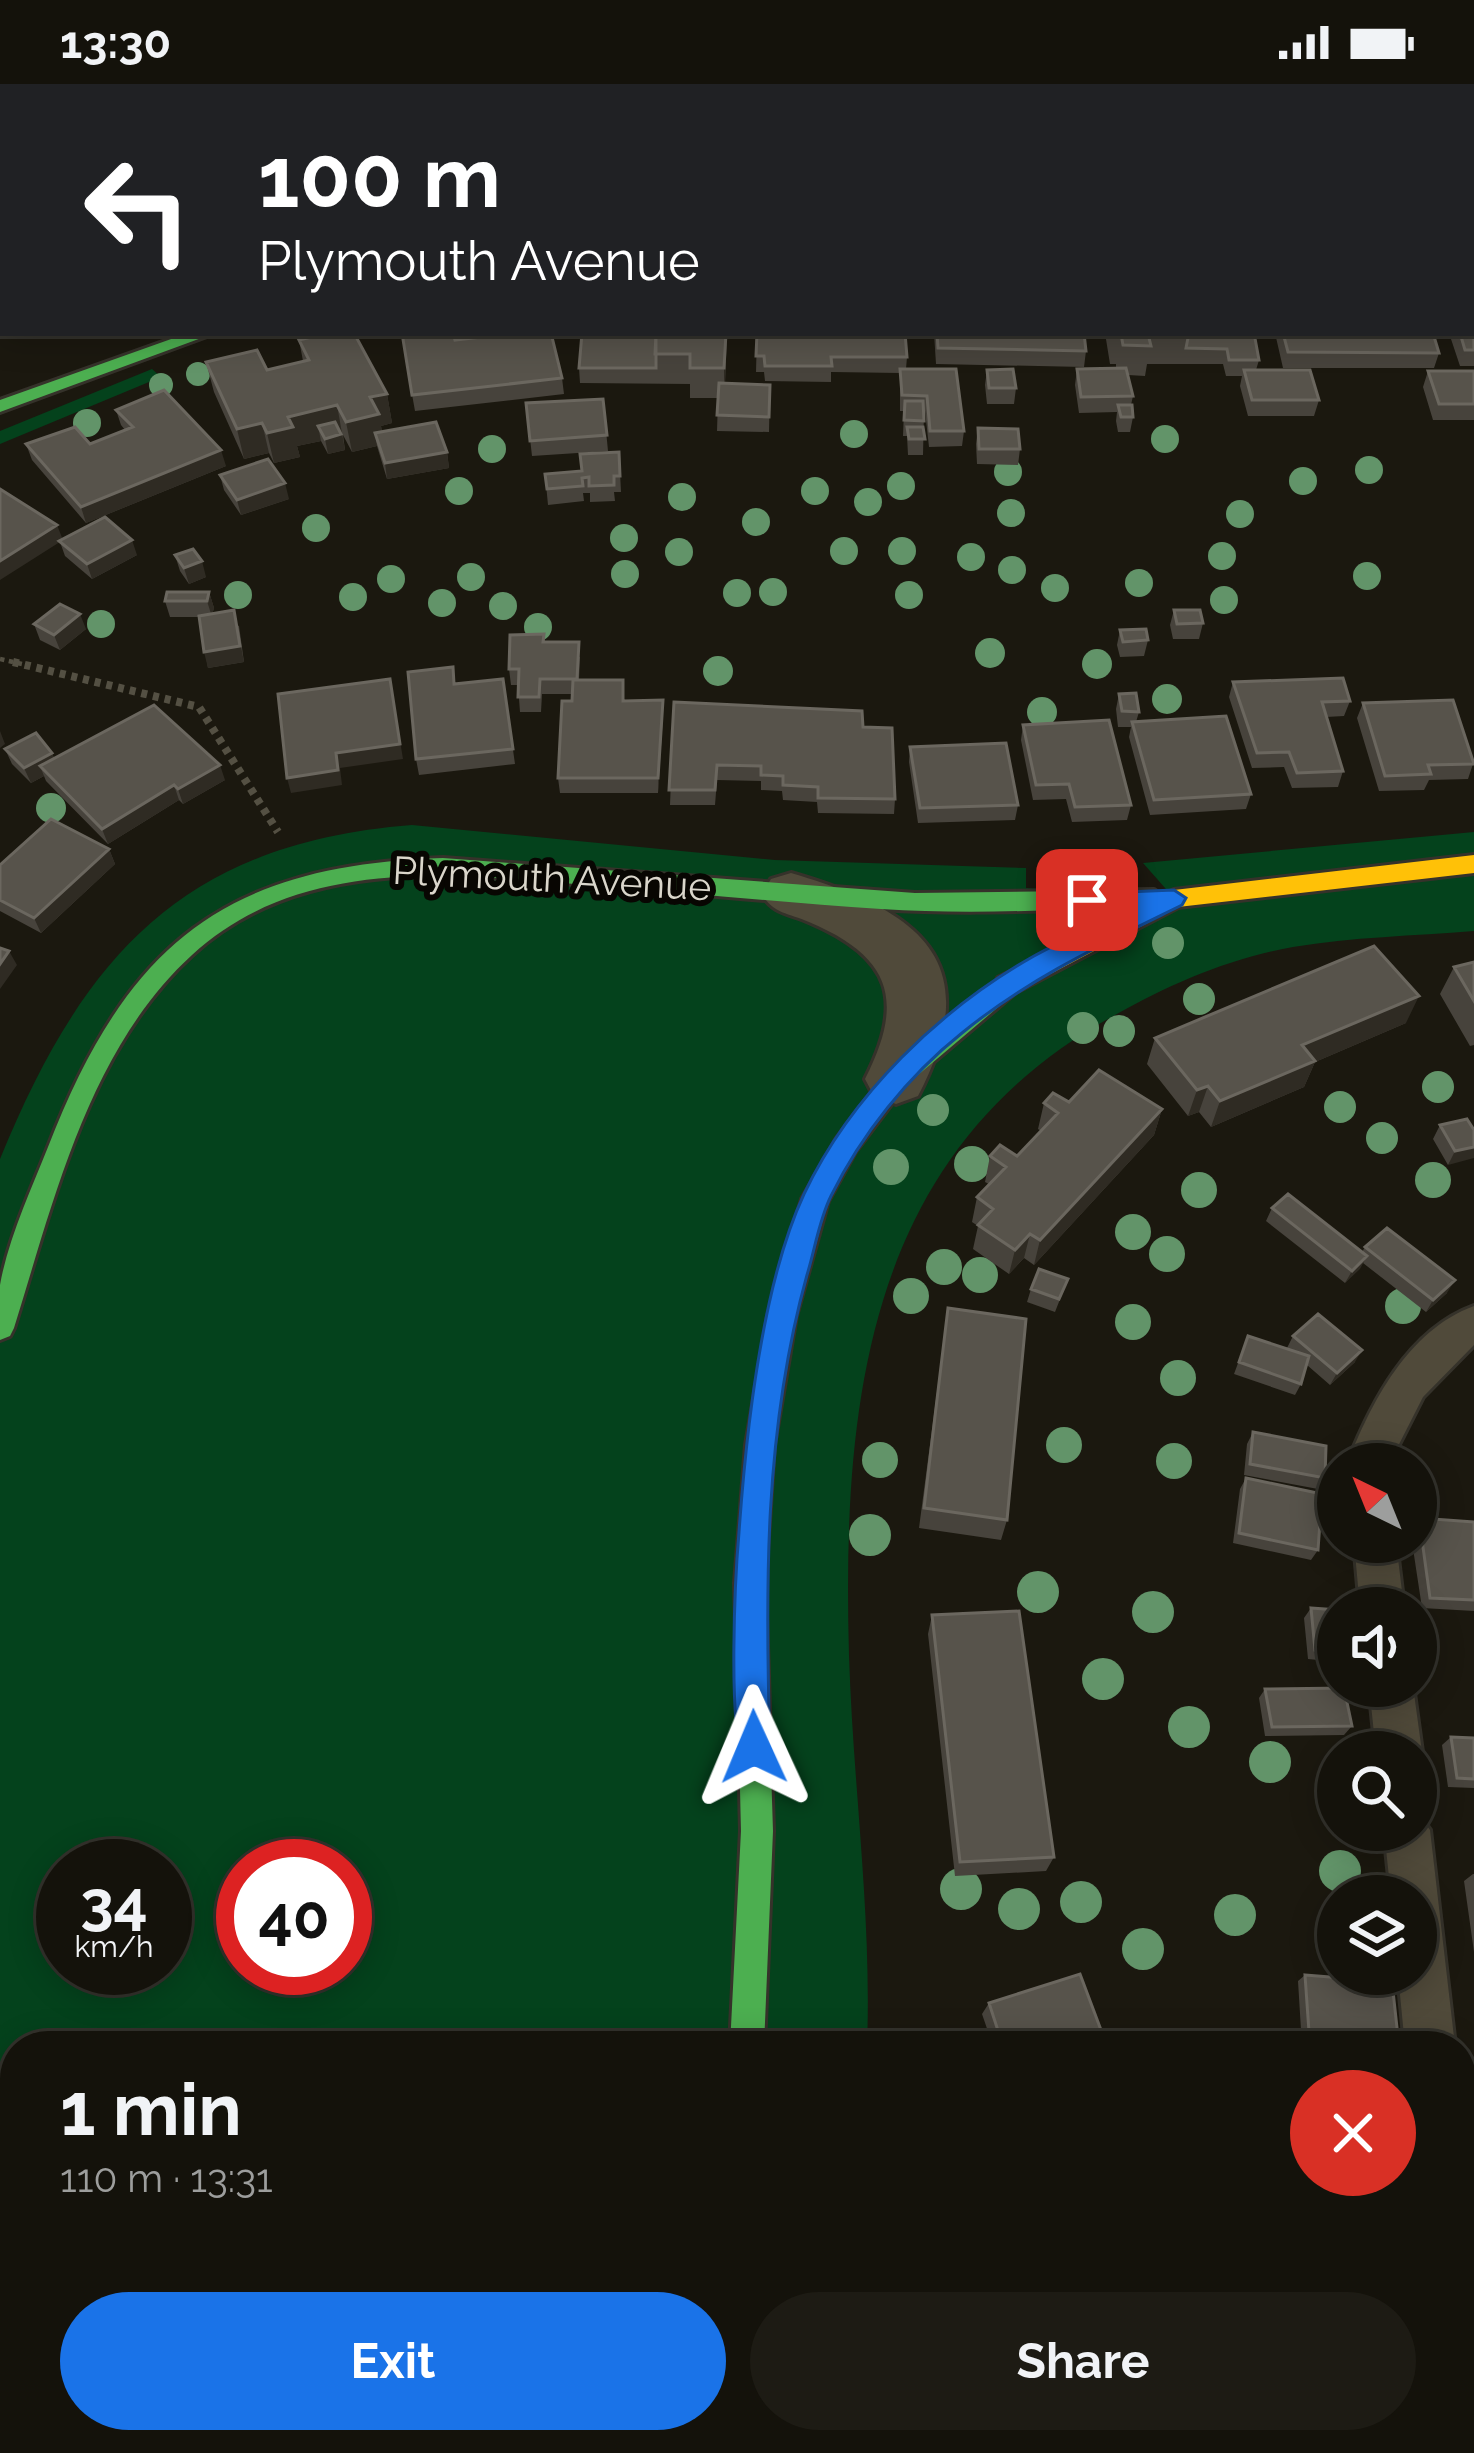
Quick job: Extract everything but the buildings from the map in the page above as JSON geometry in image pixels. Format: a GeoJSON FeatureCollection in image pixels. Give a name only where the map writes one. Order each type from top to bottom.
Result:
{"type":"FeatureCollection","features":[{"type":"Feature","properties":{"kind":"street"},"geometry":{"type":"LineString","coordinates":[[0,406],[198,336]]}},
{"type":"Feature","properties":{"kind":"street","name":"Plymouth Avenue"},"geometry":{"type":"LineString","coordinates":[[0,1328],[70,1123],[124,1012],[205,932],[304,883],[373,868],[441,864],[910,901],[1174,898],[1474,864]]}},
{"type":"Feature","properties":{"kind":"street","name":"Plymouth Avenue"},"geometry":{"type":"LineString","coordinates":[[748,2031],[757,1831],[750,1583],[770,1378],[815,1198],[846,1145],[915,1050],[921,1022],[917,985],[889,940],[862,920],[791,894]]}},
{"type":"Feature","properties":{"kind":"street","name":"Plymouth Avenue"},"geometry":{"type":"LineString","coordinates":[[896,1079],[1002,987],[1174,898]]}},
{"type":"Feature","properties":{"kind":"lane"},"geometry":{"type":"LineString","coordinates":[[1376,1443],[1409,1382],[1432,1355],[1474,1324]]}},
{"type":"Feature","properties":{"kind":"lane"},"geometry":{"type":"LineString","coordinates":[[1425,1995],[1428,2031]]}},
{"type":"Feature","properties":{"kind":"path"},"geometry":{"type":"LineString","coordinates":[[0,658],[199,707],[304,883]]}},
{"type":"Feature","properties":{"kind":"green space"},"geometry":{"type":"Polygon","coordinates":[[[152,369],[161,377],[0,444],[0,431],[152,369]]]}},
{"type":"Feature","properties":{"kind":"green space"},"geometry":{"type":"Polygon","coordinates":[[[412,825],[775,860],[1026,868],[1026,888],[1173,897],[1143,863],[1474,832],[1474,931],[1293,947],[1223,965],[1157,993],[1032,1071],[968,1136],[920,1210],[886,1290],[865,1376],[853,1466],[849,1655],[867,1948],[867,2031],[0,2031],[0,1159],[67,1024],[106,969],[151,923],[203,885],[263,856],[332,836],[412,825]]]}},
{"type":"Feature","properties":{"kind":"traffic: fast"},"geometry":{"type":"LineString","coordinates":[[0,406],[198,336]]}},
{"type":"Feature","properties":{"kind":"traffic: fast"},"geometry":{"type":"LineString","coordinates":[[0,1328],[69,1125],[117,1030],[184,948],[229,914],[279,891],[332,876],[443,867],[915,902],[1154,899]]}},
{"type":"Feature","properties":{"kind":"traffic: fast"},"geometry":{"type":"LineString","coordinates":[[748,2031],[757,1831],[750,1583],[760,1445],[782,1316],[815,1199],[846,1145],[896,1079],[1007,985]]}},
{"type":"Feature","properties":{"kind":"traffic: slow"},"geometry":{"type":"LineString","coordinates":[[1007,985],[1174,899],[1474,864]]}},
{"type":"Feature","properties":{"kind":"route"},"geometry":{"type":"LineString","coordinates":[[754,1747],[750,1583],[760,1445],[782,1316],[815,1198],[846,1145],[896,1079],[952,1027],[1041,963],[1174,898],[1087,900]]}}]}
